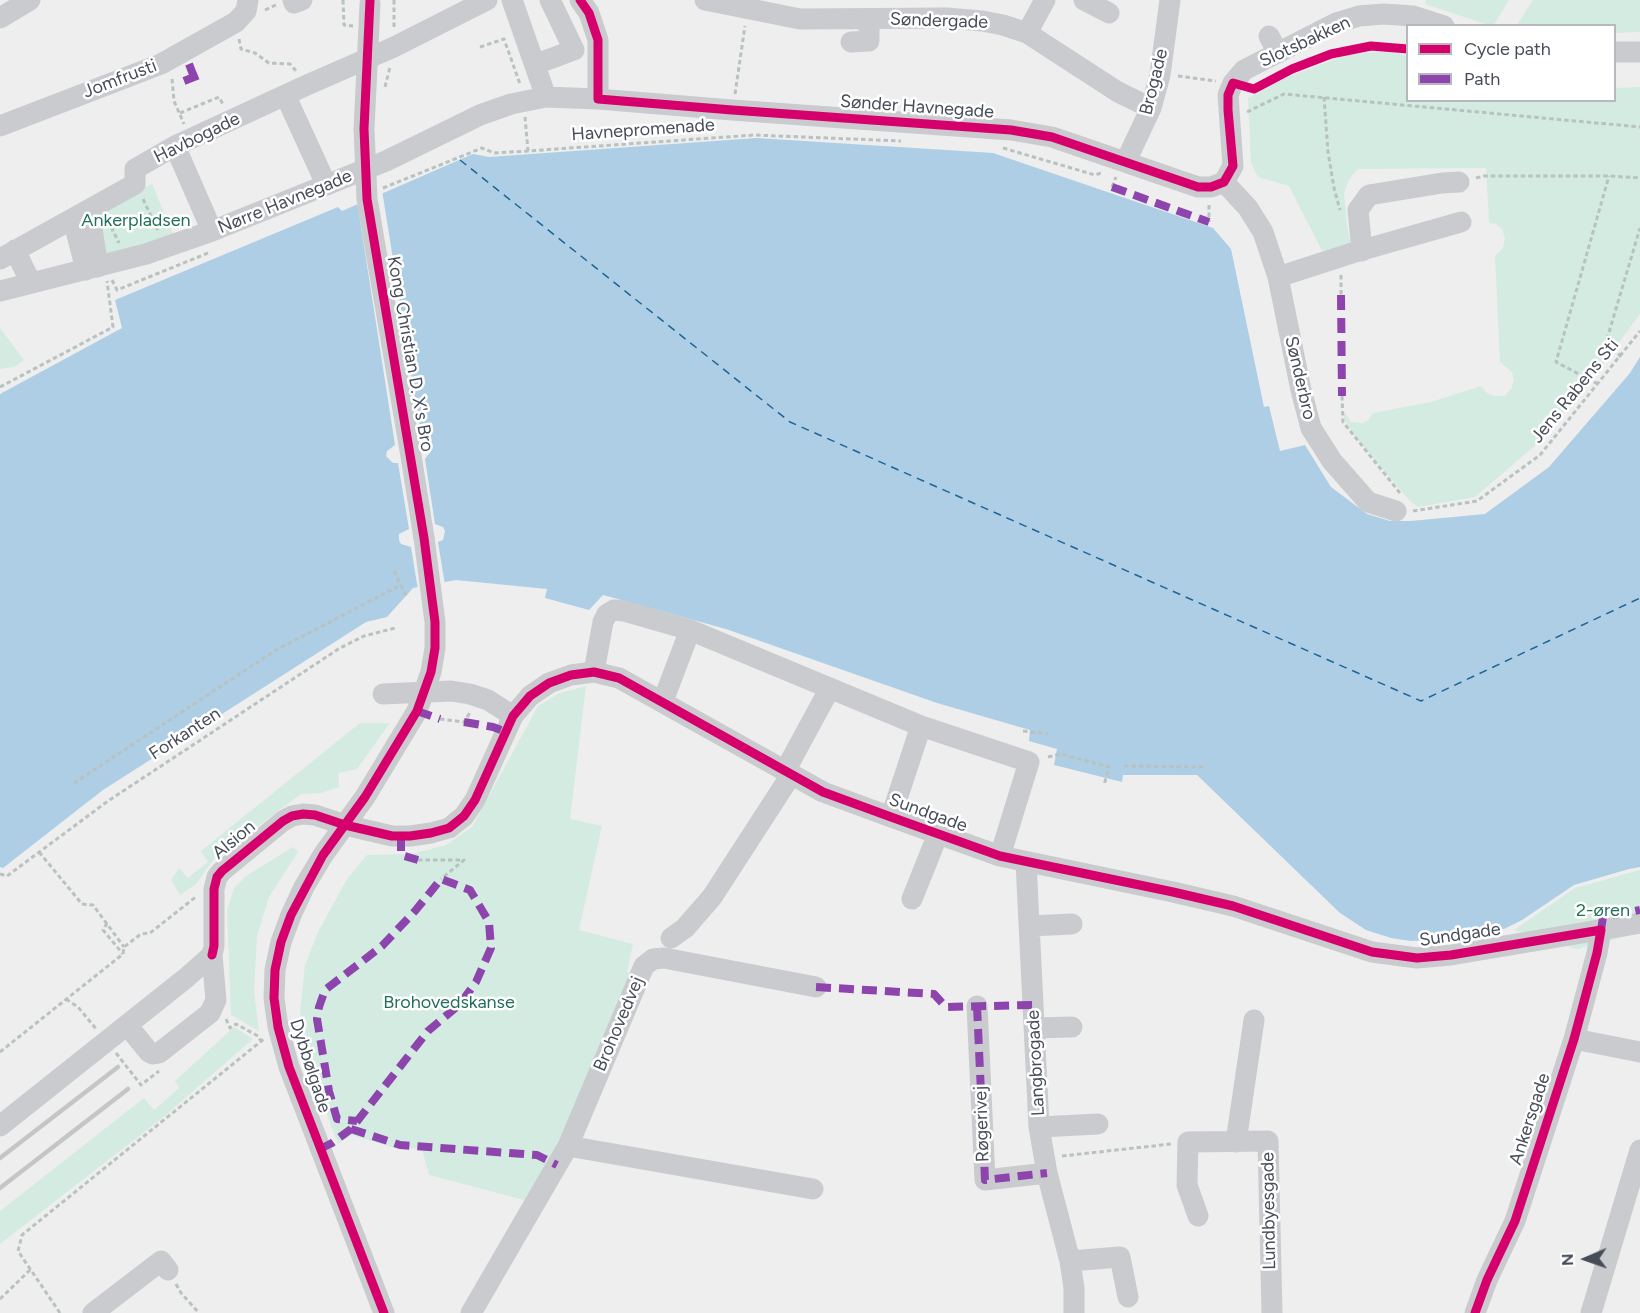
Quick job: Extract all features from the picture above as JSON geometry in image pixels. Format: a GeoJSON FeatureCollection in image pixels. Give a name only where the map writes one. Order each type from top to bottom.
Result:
{"type":"FeatureCollection","features":[{"type":"Feature","properties":{"kind":"street"},"geometry":{"type":"LineString","coordinates":[[0,18],[30,0]]}},
{"type":"Feature","properties":{"kind":"street"},"geometry":{"type":"LineString","coordinates":[[236,22],[246,11],[248,0]]}},
{"type":"Feature","properties":{"kind":"street"},"geometry":{"type":"LineString","coordinates":[[293,0],[294,3],[302,0]]}},
{"type":"Feature","properties":{"kind":"street","name":"Havbogade"},"geometry":{"type":"LineString","coordinates":[[135,184],[135,169],[175,146],[288,97],[487,0]]}},
{"type":"Feature","properties":{"kind":"street"},"geometry":{"type":"LineString","coordinates":[[512,0],[546,97]]}},
{"type":"Feature","properties":{"kind":"street"},"geometry":{"type":"LineString","coordinates":[[536,64],[574,50],[550,0]]}},
{"type":"Feature","properties":{"kind":"street"},"geometry":{"type":"LineString","coordinates":[[580,0],[589,13],[598,40],[598,99]]}},
{"type":"Feature","properties":{"kind":"street","name":"Søndergade"},"geometry":{"type":"LineString","coordinates":[[705,0],[800,19],[945,18],[1003,25],[1027,33],[1118,92],[1151,108]]}},
{"type":"Feature","properties":{"kind":"street"},"geometry":{"type":"LineString","coordinates":[[1027,33],[1045,0]]}},
{"type":"Feature","properties":{"kind":"street"},"geometry":{"type":"LineString","coordinates":[[1084,0],[1109,13]]}},
{"type":"Feature","properties":{"kind":"street","name":"Brogade"},"geometry":{"type":"LineString","coordinates":[[1126,161],[1151,108],[1160,75],[1170,0]]}},
{"type":"Feature","properties":{"kind":"street","name":"Kong Christian D. X's Bro"},"geometry":{"type":"LineString","coordinates":[[364,4],[364,129],[367,199],[412,462],[435,622],[435,648],[431,672],[417,711]]}},
{"type":"Feature","properties":{"kind":"street","name":"Slotsbakken"},"geometry":{"type":"LineString","coordinates":[[1233,83],[1244,70],[1274,45],[1336,23],[1358,8],[1383,14],[1414,8],[1441,24]]}},
{"type":"Feature","properties":{"kind":"street"},"geometry":{"type":"LineString","coordinates":[[851,42],[869,41],[869,19]]}},
{"type":"Feature","properties":{"kind":"street","name":"Jomfrusti"},"geometry":{"type":"LineString","coordinates":[[0,126],[161,64],[236,22]]}},
{"type":"Feature","properties":{"kind":"street"},"geometry":{"type":"LineString","coordinates":[[1616,52],[1640,52]]}},
{"type":"Feature","properties":{"kind":"street"},"geometry":{"type":"LineString","coordinates":[[1224,182],[1233,166],[1228,110],[1228,95],[1233,83]]}},
{"type":"Feature","properties":{"kind":"street"},"geometry":{"type":"LineString","coordinates":[[288,97],[326,184]]}},
{"type":"Feature","properties":{"kind":"street","name":"Nørre Havnegade"},"geometry":{"type":"LineString","coordinates":[[0,291],[128,260],[212,231],[386,161],[480,115],[546,97],[598,99]]}},
{"type":"Feature","properties":{"kind":"street","name":"Sønder Havnegade"},"geometry":{"type":"LineString","coordinates":[[598,99],[1011,130],[1052,137],[1198,187],[1211,187],[1224,182]]}},
{"type":"Feature","properties":{"kind":"street"},"geometry":{"type":"LineString","coordinates":[[175,146],[212,231]]}},
{"type":"Feature","properties":{"kind":"street","name":"Sønderbro"},"geometry":{"type":"LineString","coordinates":[[1224,182],[1248,208],[1263,232],[1278,278],[1300,390],[1311,428],[1332,461],[1368,501],[1405,504]]}},
{"type":"Feature","properties":{"kind":"street"},"geometry":{"type":"LineString","coordinates":[[1362,251],[1358,210],[1369,195],[1459,182]]}},
{"type":"Feature","properties":{"kind":"street"},"geometry":{"type":"LineString","coordinates":[[31,284],[7,255],[135,184]]}},
{"type":"Feature","properties":{"kind":"street"},"geometry":{"type":"LineString","coordinates":[[89,210],[96,267]]}},
{"type":"Feature","properties":{"kind":"street"},"geometry":{"type":"LineString","coordinates":[[1278,278],[1461,222]]}},
{"type":"Feature","properties":{"kind":"street"},"geometry":{"type":"LineString","coordinates":[[594,672],[603,622],[607,614],[614,610],[624,611],[690,630],[921,726],[1029,762],[1000,856]]}},
{"type":"Feature","properties":{"kind":"street"},"geometry":{"type":"LineString","coordinates":[[663,701],[690,630]]}},
{"type":"Feature","properties":{"kind":"street","name":"Sundgade"},"geometry":{"type":"LineString","coordinates":[[345,825],[392,836],[410,837],[450,828],[464,816],[475,800],[513,716],[530,696],[549,683],[572,675],[594,672],[619,678],[663,701],[823,792],[938,834],[1000,856],[1233,906],[1372,952],[1417,958],[1451,955],[1640,923]]}},
{"type":"Feature","properties":{"kind":"street"},"geometry":{"type":"LineString","coordinates":[[670,939],[685,928],[712,897],[788,773],[830,688]]}},
{"type":"Feature","properties":{"kind":"street"},"geometry":{"type":"LineString","coordinates":[[383,694],[451,691],[470,694],[488,700],[513,716]]}},
{"type":"Feature","properties":{"kind":"street","name":"Dybbølgade"},"geometry":{"type":"LineString","coordinates":[[384,1313],[289,1067],[278,1027],[275,970],[281,942],[304,887],[323,855],[394,751],[417,711]]}},
{"type":"Feature","properties":{"kind":"street"},"geometry":{"type":"LineString","coordinates":[[891,817],[921,726]]}},
{"type":"Feature","properties":{"kind":"street","name":"Alsion"},"geometry":{"type":"LineString","coordinates":[[127,1025],[153,1054],[159,1053],[212,1012],[216,1000],[212,955],[214,889],[217,877],[222,871],[292,816],[315,815],[345,825]]}},
{"type":"Feature","properties":{"kind":"street"},"geometry":{"type":"LineString","coordinates":[[912,899],[938,834]]}},
{"type":"Feature","properties":{"kind":"street","name":"Langbrogade"},"geometry":{"type":"LineString","coordinates":[[1026,862],[1039,1127],[1045,1165],[1070,1261],[1074,1288],[1074,1313]]}},
{"type":"Feature","properties":{"kind":"street"},"geometry":{"type":"LineString","coordinates":[[1029,926],[1072,924]]}},
{"type":"Feature","properties":{"kind":"street","name":"Ankersgade"},"geometry":{"type":"LineString","coordinates":[[1474,1313],[1515,1221],[1574,1039],[1601,930]]}},
{"type":"Feature","properties":{"kind":"street"},"geometry":{"type":"LineString","coordinates":[[0,1126],[212,955]]}},
{"type":"Feature","properties":{"kind":"street","name":"Brohovedvej"},"geometry":{"type":"LineString","coordinates":[[471,1313],[568,1146],[645,966],[653,959],[664,958],[816,987]]}},
{"type":"Feature","properties":{"kind":"street","name":"Røgerivej"},"geometry":{"type":"LineString","coordinates":[[977,1006],[985,1180],[1045,1165]]}},
{"type":"Feature","properties":{"kind":"street","name":"Lundbyesgade"},"geometry":{"type":"LineString","coordinates":[[1236,1142],[1254,1020]]}},
{"type":"Feature","properties":{"kind":"street"},"geometry":{"type":"LineString","coordinates":[[1034,1028],[1072,1026]]}},
{"type":"Feature","properties":{"kind":"street"},"geometry":{"type":"LineString","coordinates":[[1574,1039],[1640,1052]]}},
{"type":"Feature","properties":{"kind":"street"},"geometry":{"type":"LineString","coordinates":[[1039,1127],[1098,1124]]}},
{"type":"Feature","properties":{"kind":"street","name":"Lundbyesgade"},"geometry":{"type":"LineString","coordinates":[[1188,1142],[1268,1141],[1272,1313]]}},
{"type":"Feature","properties":{"kind":"street"},"geometry":{"type":"LineString","coordinates":[[1188,1142],[1187,1185],[1198,1216]]}},
{"type":"Feature","properties":{"kind":"street"},"geometry":{"type":"LineString","coordinates":[[568,1146],[813,1189]]}},
{"type":"Feature","properties":{"kind":"street"},"geometry":{"type":"LineString","coordinates":[[1591,1313],[1640,1150]]}},
{"type":"Feature","properties":{"kind":"street"},"geometry":{"type":"LineString","coordinates":[[1070,1261],[1120,1257],[1128,1297]]}},
{"type":"Feature","properties":{"kind":"street"},"geometry":{"type":"LineString","coordinates":[[93,1313],[161,1261],[168,1270]]}},
{"type":"Feature","properties":{"kind":"path"},"geometry":{"type":"LineString","coordinates":[[343,0],[344,25]]}},
{"type":"Feature","properties":{"kind":"path"},"geometry":{"type":"LineString","coordinates":[[384,95],[394,47],[394,0]]}},
{"type":"Feature","properties":{"kind":"path"},"geometry":{"type":"LineString","coordinates":[[343,11],[364,4]]}},
{"type":"Feature","properties":{"kind":"path"},"geometry":{"type":"LineString","coordinates":[[732,110],[748,10]]}},
{"type":"Feature","properties":{"kind":"path"},"geometry":{"type":"LineString","coordinates":[[236,22],[240,49],[255,53],[270,63],[290,64],[295,69]]}},
{"type":"Feature","properties":{"kind":"path"},"geometry":{"type":"LineString","coordinates":[[480,47],[504,39],[522,90],[528,151]]}},
{"type":"Feature","properties":{"kind":"path"},"geometry":{"type":"LineString","coordinates":[[1160,75],[1233,83]]}},
{"type":"Feature","properties":{"kind":"path"},"geometry":{"type":"LineString","coordinates":[[171,78],[174,100],[178,107]]}},
{"type":"Feature","properties":{"kind":"path"},"geometry":{"type":"LineString","coordinates":[[1247,111],[1284,94],[1640,127]]}},
{"type":"Feature","properties":{"kind":"path"},"geometry":{"type":"LineString","coordinates":[[180,113],[219,97],[232,121]]}},
{"type":"Feature","properties":{"kind":"path"},"geometry":{"type":"LineString","coordinates":[[1324,97],[1328,152],[1334,188],[1343,220]]}},
{"type":"Feature","properties":{"kind":"path"},"geometry":{"type":"LineString","coordinates":[[992,145],[1095,175],[1103,172]]}},
{"type":"Feature","properties":{"kind":"path"},"geometry":{"type":"LineString","coordinates":[[1459,182],[1484,176],[1640,178]]}},
{"type":"Feature","properties":{"kind":"path"},"geometry":{"type":"LineString","coordinates":[[1598,384],[1556,362],[1609,176]]}},
{"type":"Feature","properties":{"kind":"path"},"geometry":{"type":"LineString","coordinates":[[135,184],[166,247]]}},
{"type":"Feature","properties":{"kind":"path"},"geometry":{"type":"LineString","coordinates":[[1329,187],[1334,188]]}},
{"type":"Feature","properties":{"kind":"path"},"geometry":{"type":"LineString","coordinates":[[1209,200],[1209,222]]}},
{"type":"Feature","properties":{"kind":"path"},"geometry":{"type":"LineString","coordinates":[[89,210],[117,226],[112,229],[128,260]]}},
{"type":"Feature","properties":{"kind":"path"},"geometry":{"type":"LineString","coordinates":[[1621,357],[1607,339],[1640,228]]}},
{"type":"Feature","properties":{"kind":"path"},"geometry":{"type":"LineString","coordinates":[[0,387],[113,327],[96,267]]}},
{"type":"Feature","properties":{"kind":"path"},"geometry":{"type":"LineString","coordinates":[[1342,396],[1343,422],[1405,504]]}},
{"type":"Feature","properties":{"kind":"path"},"geometry":{"type":"LineString","coordinates":[[74,784],[276,650],[401,585],[394,571]]}},
{"type":"Feature","properties":{"kind":"path"},"geometry":{"type":"LineString","coordinates":[[440,719],[465,722]]}},
{"type":"Feature","properties":{"kind":"path"},"geometry":{"type":"LineString","coordinates":[[1023,731],[1048,734]]}},
{"type":"Feature","properties":{"kind":"path"},"geometry":{"type":"LineString","coordinates":[[1048,757],[1061,754],[1109,767],[1104,785]]}},
{"type":"Feature","properties":{"kind":"path"},"geometry":{"type":"LineString","coordinates":[[1124,766],[1203,767]]}},
{"type":"Feature","properties":{"kind":"path"},"geometry":{"type":"LineString","coordinates":[[0,1052],[123,954],[124,947],[93,905],[82,904],[39,852]]}},
{"type":"Feature","properties":{"kind":"path"},"geometry":{"type":"LineString","coordinates":[[418,860],[464,860],[441,879]]}},
{"type":"Feature","properties":{"kind":"path"},"geometry":{"type":"LineString","coordinates":[[124,947],[141,934],[150,933],[198,895],[214,889]]}},
{"type":"Feature","properties":{"kind":"path"},"geometry":{"type":"LineString","coordinates":[[107,923],[103,930],[123,954]]}},
{"type":"Feature","properties":{"kind":"path"},"geometry":{"type":"LineString","coordinates":[[226,1018],[230,1028],[236,1024],[258,1036],[261,1041]]}},
{"type":"Feature","properties":{"kind":"path"},"geometry":{"type":"LineString","coordinates":[[60,1313],[18,1251],[22,1235],[278,1027]]}},
{"type":"Feature","properties":{"kind":"path"},"geometry":{"type":"LineString","coordinates":[[1045,1165],[1188,1142]]}},
{"type":"Feature","properties":{"kind":"path"},"geometry":{"type":"LineString","coordinates":[[0,1299],[31,1269]]}},
{"type":"Feature","properties":{"kind":"path"},"geometry":{"type":"LineString","coordinates":[[168,1270],[181,1293],[200,1313]]}},
{"type":"Feature","properties":{"kind":"green space"},"geometry":{"type":"Polygon","coordinates":[[[1426,0],[1509,0],[1495,24],[1485,24],[1425,4],[1426,0]]]}},
{"type":"Feature","properties":{"kind":"green space"},"geometry":{"type":"Polygon","coordinates":[[[1533,0],[1640,0],[1640,32],[1616,33],[1616,24],[1518,24],[1533,0]]]}},
{"type":"Feature","properties":{"kind":"green space"},"geometry":{"type":"Polygon","coordinates":[[[1386,51],[1406,56],[1406,102],[1616,102],[1616,88],[1640,87],[1640,314],[1600,368],[1538,443],[1475,497],[1418,507],[1410,501],[1357,439],[1344,419],[1344,412],[1351,422],[1363,423],[1373,413],[1431,402],[1481,386],[1487,393],[1494,396],[1504,396],[1511,389],[1514,380],[1512,372],[1500,362],[1495,256],[1503,248],[1505,238],[1502,229],[1496,224],[1489,223],[1486,168],[1358,169],[1349,179],[1344,193],[1351,246],[1322,251],[1289,186],[1258,177],[1251,163],[1248,98],[1285,78],[1346,55],[1386,51]]]}},
{"type":"Feature","properties":{"kind":"green space","name":"Ankerpladsen"},"geometry":{"type":"Polygon","coordinates":[[[152,184],[174,236],[101,256],[94,213],[152,184]]]}},
{"type":"Feature","properties":{"kind":"green space"},"geometry":{"type":"Polygon","coordinates":[[[0,328],[24,360],[14,367],[0,369],[0,328]]]}},
{"type":"Feature","properties":{"kind":"green space","name":"Brohovedskanse"},"geometry":{"type":"Polygon","coordinates":[[[586,686],[570,819],[602,826],[579,930],[633,944],[627,972],[632,975],[559,1147],[528,1201],[429,1175],[422,1149],[391,1147],[352,1135],[338,1144],[305,1055],[300,1011],[305,965],[318,932],[347,879],[367,855],[412,854],[446,845],[472,827],[538,706],[560,693],[586,686]]]}},
{"type":"Feature","properties":{"kind":"green space"},"geometry":{"type":"Polygon","coordinates":[[[360,723],[390,723],[357,769],[338,773],[339,787],[321,793],[301,794],[214,859],[196,884],[180,895],[171,880],[179,868],[188,878],[208,862],[201,851],[360,723]]]}},
{"type":"Feature","properties":{"kind":"green space"},"geometry":{"type":"Polygon","coordinates":[[[293,847],[298,852],[269,897],[257,936],[254,992],[259,1031],[231,1015],[227,911],[234,888],[246,876],[293,847]]]}},
{"type":"Feature","properties":{"kind":"green space","name":"2-øren"},"geometry":{"type":"Polygon","coordinates":[[[1640,870],[1640,933],[1577,949],[1514,930],[1575,888],[1640,870]]]}},
{"type":"Feature","properties":{"kind":"green space"},"geometry":{"type":"Polygon","coordinates":[[[234,1027],[253,1039],[161,1119],[0,1244],[0,1211],[144,1098],[154,1110],[179,1088],[175,1081],[234,1027]]]}},
{"type":"Feature","properties":{"kind":"water"},"geometry":{"type":"Polygon","coordinates":[[[757,138],[993,153],[1213,228],[1231,249],[1264,407],[1269,406],[1280,451],[1305,445],[1331,487],[1367,514],[1390,521],[1485,514],[1549,467],[1630,373],[1640,357],[1640,867],[1574,885],[1522,920],[1504,929],[1436,940],[1411,941],[1391,938],[1366,930],[1340,913],[1197,775],[1123,775],[1122,782],[1054,765],[1057,749],[1029,741],[1030,730],[937,703],[726,629],[603,595],[589,610],[545,598],[547,589],[456,580],[413,588],[387,617],[366,622],[103,790],[3,868],[0,867],[0,394],[122,328],[115,300],[338,207],[342,211],[473,154],[489,157],[757,138]]]}},
{"type":"Feature","properties":{"kind":"pier"},"geometry":{"type":"Polygon","coordinates":[[[382,190],[422,441],[431,446],[431,451],[425,459],[435,524],[443,527],[445,531],[443,540],[438,542],[445,585],[418,590],[411,547],[401,544],[399,540],[399,534],[409,529],[398,463],[393,463],[386,456],[387,451],[395,445],[357,201],[382,190]]]}},
{"type":"Feature","properties":{"kind":"ferry route"},"geometry":{"type":"LineString","coordinates":[[460,160],[790,422],[1421,701],[1640,598]]}},
{"type":"Feature","properties":{"kind":"railway"},"geometry":{"type":"LineString","coordinates":[[0,1158],[118,1067]]}},
{"type":"Feature","properties":{"kind":"railway"},"geometry":{"type":"LineString","coordinates":[[0,1188],[128,1089]]}},
{"type":"Feature","properties":{"kind":"marked path"},"geometry":{"type":"LineString","coordinates":[[189,64],[194,77]]}},
{"type":"Feature","properties":{"kind":"marked path"},"geometry":{"type":"LineString","coordinates":[[184,81],[204,73]]}},
{"type":"Feature","properties":{"kind":"marked path"},"geometry":{"type":"LineString","coordinates":[[1112,187],[1209,222]]}},
{"type":"Feature","properties":{"kind":"marked path"},"geometry":{"type":"LineString","coordinates":[[1341,295],[1342,396]]}},
{"type":"Feature","properties":{"kind":"marked path"},"geometry":{"type":"LineString","coordinates":[[417,711],[440,719]]}},
{"type":"Feature","properties":{"kind":"marked path"},"geometry":{"type":"LineString","coordinates":[[464,722],[493,727],[506,732]]}},
{"type":"Feature","properties":{"kind":"marked path"},"geometry":{"type":"LineString","coordinates":[[401,836],[401,855],[418,860]]}},
{"type":"Feature","properties":{"kind":"marked path"},"geometry":{"type":"LineString","coordinates":[[320,1149],[351,1129],[428,1031],[460,1004],[476,982],[491,948],[489,922],[470,890],[441,879],[382,946],[325,990],[317,1019],[329,1091],[337,1119],[357,1121]]}},
{"type":"Feature","properties":{"kind":"marked path"},"geometry":{"type":"LineString","coordinates":[[1601,930],[1603,917],[1640,910]]}},
{"type":"Feature","properties":{"kind":"marked path"},"geometry":{"type":"LineString","coordinates":[[816,987],[934,994],[946,1007],[1033,1005]]}},
{"type":"Feature","properties":{"kind":"marked path"},"geometry":{"type":"LineString","coordinates":[[977,1006],[985,1180],[1047,1173]]}},
{"type":"Feature","properties":{"kind":"marked path"},"geometry":{"type":"LineString","coordinates":[[351,1129],[400,1145],[537,1155],[557,1165]]}},
{"type":"Feature","properties":{"kind":"cycle path"},"geometry":{"type":"LineString","coordinates":[[370,0],[364,129],[367,199],[424,538],[435,622],[435,648],[431,672],[417,711],[365,797],[323,855],[291,915],[281,942],[275,970],[274,998],[278,1027],[289,1067],[384,1313]]}},
{"type":"Feature","properties":{"kind":"cycle path","name":"Havnepromenade"},"geometry":{"type":"LineString","coordinates":[[580,0],[589,13],[598,40],[598,99],[1011,130],[1052,137],[1198,187],[1211,187],[1224,182],[1233,166],[1228,110],[1228,95],[1233,83],[1254,89],[1292,69],[1331,54],[1371,46],[1406,49]]}},
{"type":"Feature","properties":{"kind":"cycle path"},"geometry":{"type":"LineString","coordinates":[[212,955],[214,889],[217,877],[283,821],[292,816],[315,815],[392,836],[410,836],[449,828],[464,816],[475,800],[513,716],[530,696],[549,683],[571,675],[594,672],[619,678],[823,792],[891,817],[1000,856],[1233,906],[1372,952],[1417,958],[1451,955],[1601,930],[1574,1039],[1515,1221],[1487,1280],[1475,1313]]}}]}
